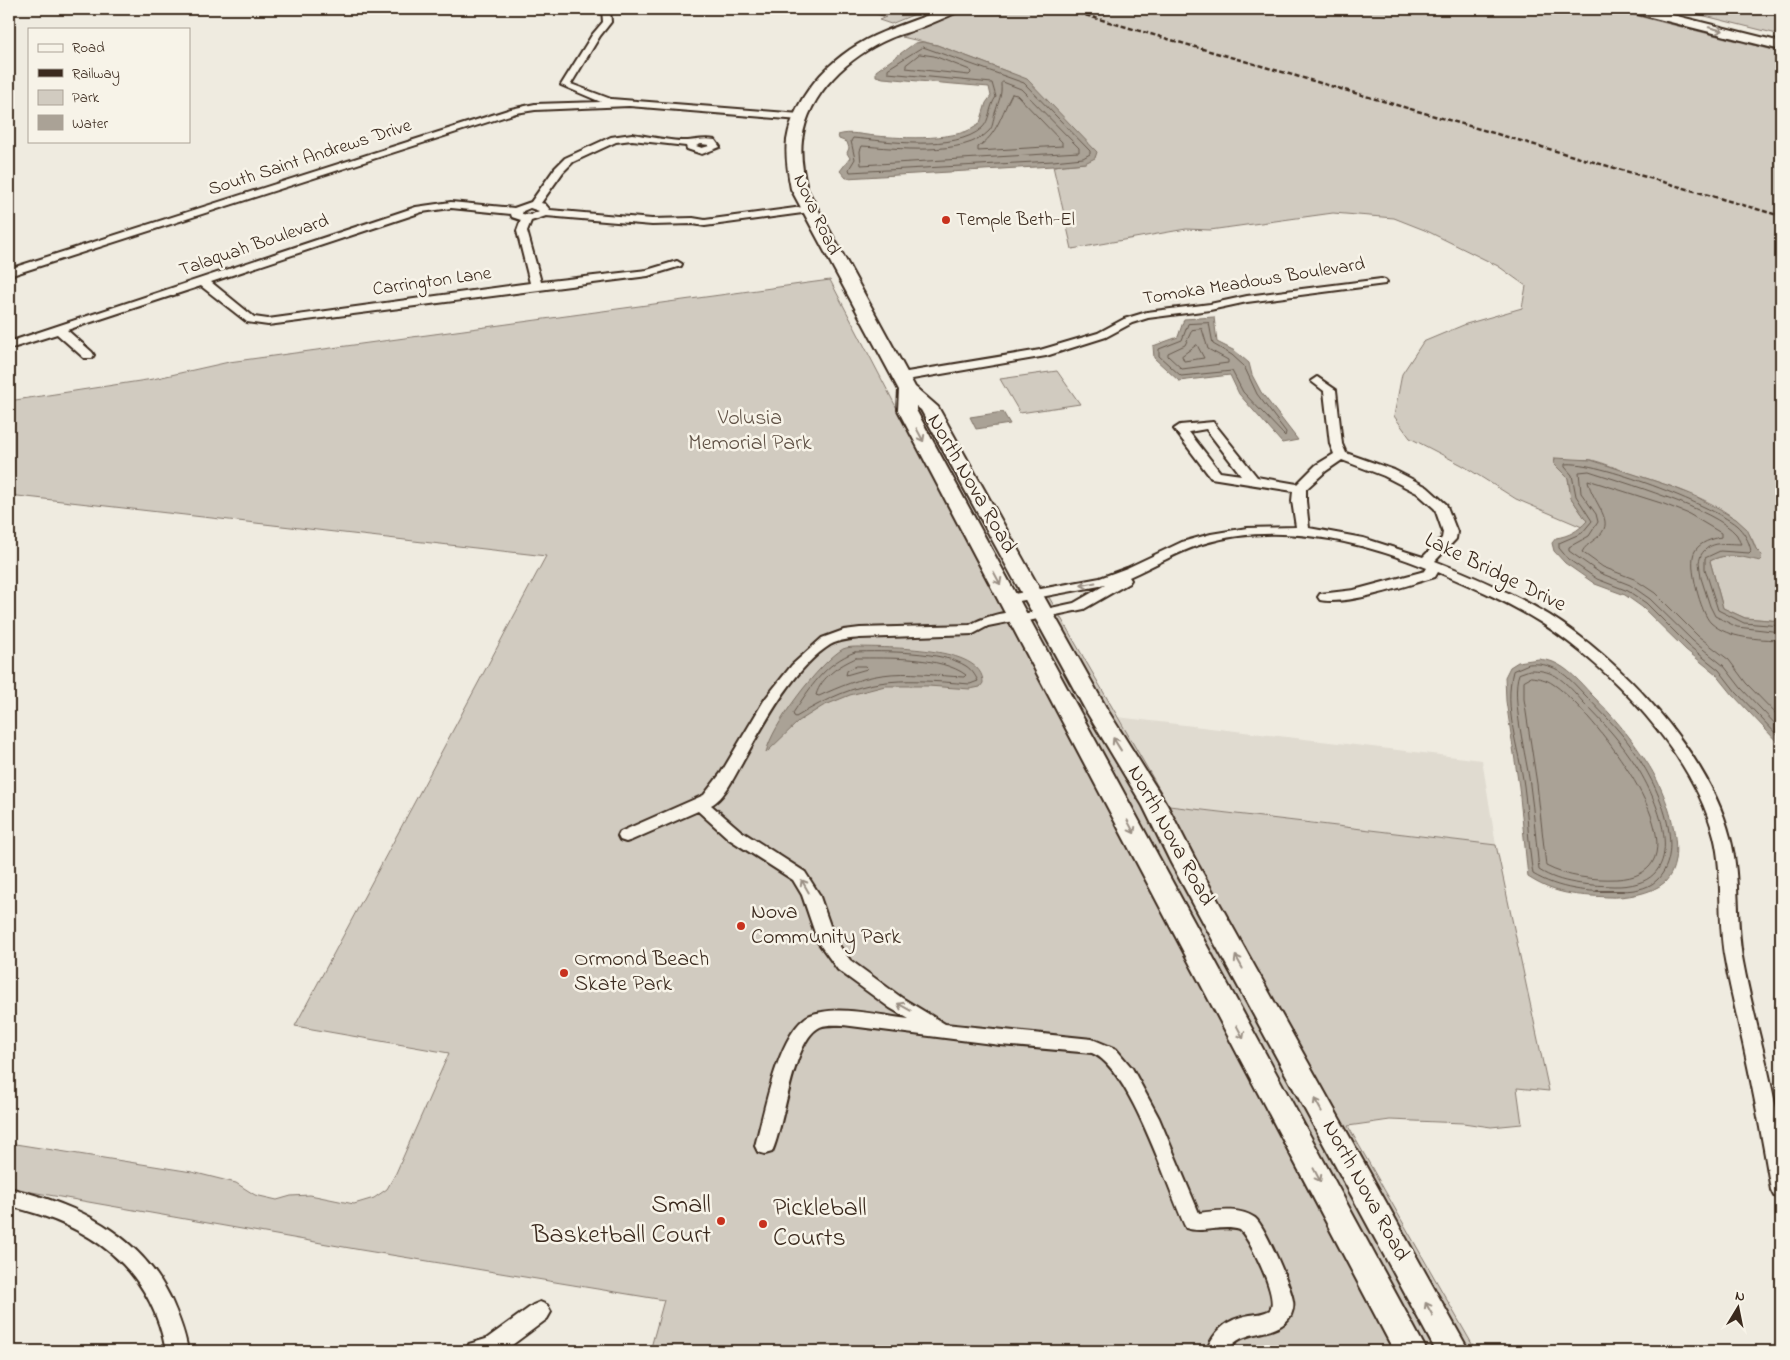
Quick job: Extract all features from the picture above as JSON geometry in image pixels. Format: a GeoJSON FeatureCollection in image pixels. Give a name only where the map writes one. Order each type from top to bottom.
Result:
{"type":"FeatureCollection","features":[{"type":"Feature","properties":{"kind":"main road","name":"Nova Road"},"geometry":{"type":"LineString","coordinates":[[904,384],[808,206],[794,173],[793,139],[800,116],[813,94],[836,69],[852,56],[887,34],[897,24],[934,9]]}},
{"type":"Feature","properties":{"kind":"main road","name":"Nova Road"},"geometry":{"type":"LineString","coordinates":[[887,34],[909,28],[954,9]]}},
{"type":"Feature","properties":{"kind":"main road"},"geometry":{"type":"LineString","coordinates":[[1635,9],[1781,46]]}},
{"type":"Feature","properties":{"kind":"main road"},"geometry":{"type":"LineString","coordinates":[[1676,9],[1781,35]]}},
{"type":"Feature","properties":{"kind":"main road","name":"North Nova Road"},"geometry":{"type":"LineString","coordinates":[[904,384],[929,408],[1040,604],[1097,712],[1155,805],[1194,880],[1453,1351]]}},
{"type":"Feature","properties":{"kind":"main road","name":"North Nova Road"},"geometry":{"type":"LineString","coordinates":[[904,384],[907,410],[1411,1351]]}},
{"type":"Feature","properties":{"kind":"main road"},"geometry":{"type":"LineString","coordinates":[[1107,784],[1139,804],[1155,805]]}},
{"type":"Feature","properties":{"kind":"street"},"geometry":{"type":"LineString","coordinates":[[606,9],[607,22],[596,35],[566,85],[609,102],[800,116]]}},
{"type":"Feature","properties":{"kind":"street","name":"South Saint Andrews Drive"},"geometry":{"type":"LineString","coordinates":[[9,273],[514,111],[535,107],[627,104]]}},
{"type":"Feature","properties":{"kind":"street"},"geometry":{"type":"LineString","coordinates":[[534,205],[559,170],[569,160],[614,139],[632,137],[691,144]]}},
{"type":"Feature","properties":{"kind":"street","name":"Talaquah Boulevard"},"geometry":{"type":"LineString","coordinates":[[9,346],[420,209],[451,205],[516,211]]}},
{"type":"Feature","properties":{"kind":"street"},"geometry":{"type":"LineString","coordinates":[[544,213],[543,208],[534,205],[521,207],[516,211],[516,215],[527,218],[544,213],[652,222],[693,221],[706,224],[749,214],[808,206]]}},
{"type":"Feature","properties":{"kind":"street"},"geometry":{"type":"LineString","coordinates":[[527,218],[522,230],[536,286]]}},
{"type":"Feature","properties":{"kind":"street","name":"Carrington Lane"},"geometry":{"type":"LineString","coordinates":[[203,282],[251,320],[268,322],[648,273],[677,264]]}},
{"type":"Feature","properties":{"kind":"street","name":"Tomoka Meadows Boulevard"},"geometry":{"type":"LineString","coordinates":[[904,384],[1042,353],[1102,335],[1128,321],[1147,315],[1210,307],[1247,299],[1381,282]]}},
{"type":"Feature","properties":{"kind":"street"},"geometry":{"type":"LineString","coordinates":[[59,329],[88,355]]}},
{"type":"Feature","properties":{"kind":"street"},"geometry":{"type":"LineString","coordinates":[[1317,382],[1330,390],[1336,444],[1341,455],[1389,473],[1422,490],[1442,507],[1450,532],[1449,540],[1430,564],[1430,574],[1354,594],[1325,597]]}},
{"type":"Feature","properties":{"kind":"street"},"geometry":{"type":"LineString","coordinates":[[1252,480],[1209,425],[1180,429],[1216,476],[1300,488]]}},
{"type":"Feature","properties":{"kind":"street"},"geometry":{"type":"LineString","coordinates":[[1302,531],[1299,501],[1300,488],[1321,468],[1341,455]]}},
{"type":"Feature","properties":{"kind":"street","name":"Lake Bridge Drive"},"geometry":{"type":"LineString","coordinates":[[1015,612],[1134,570],[1176,549],[1198,541],[1246,533],[1302,531],[1330,534],[1382,546],[1430,564],[1532,611],[1568,635],[1611,671],[1647,707],[1675,741],[1698,776],[1718,822],[1728,864],[1728,912],[1733,954],[1774,1109],[1781,1190]]}},
{"type":"Feature","properties":{"kind":"street"},"geometry":{"type":"LineString","coordinates":[[626,836],[710,799],[719,790],[753,730],[797,668],[827,641],[844,635],[860,633],[973,629],[984,622],[1040,604],[1079,606],[1120,584],[1134,570]]}},
{"type":"Feature","properties":{"kind":"street"},"geometry":{"type":"LineString","coordinates":[[700,804],[735,835],[800,876],[810,894],[827,942],[844,965],[896,1003],[946,1031]]}},
{"type":"Feature","properties":{"kind":"street"},"geometry":{"type":"LineString","coordinates":[[765,1146],[793,1048],[802,1032],[810,1024],[819,1020],[830,1018],[1092,1046],[1106,1051],[1117,1061],[1144,1106],[1193,1222],[1228,1218],[1252,1227],[1259,1236],[1281,1294],[1283,1309],[1277,1318],[1271,1322],[1244,1325],[1233,1330],[1219,1344],[1217,1351]]}},
{"type":"Feature","properties":{"kind":"street"},"geometry":{"type":"LineString","coordinates":[[9,1197],[49,1206],[72,1216],[107,1235],[121,1247],[145,1274],[157,1295],[169,1319],[177,1351]]}},
{"type":"Feature","properties":{"kind":"street"},"geometry":{"type":"LineString","coordinates":[[477,1351],[491,1348],[540,1312]]}},
{"type":"Feature","properties":{"kind":"shaded area"},"geometry":{"type":"Polygon","coordinates":[[[1117,717],[1482,760],[1496,845],[1169,806],[1117,717]]]}},
{"type":"Feature","properties":{"kind":"green space"},"geometry":{"type":"Polygon","coordinates":[[[885,9],[927,9],[891,24],[879,20],[886,17],[877,14],[885,9]]]}},
{"type":"Feature","properties":{"kind":"green space"},"geometry":{"type":"Polygon","coordinates":[[[960,9],[1610,9],[1781,52],[1781,621],[1745,618],[1723,608],[1710,561],[1726,556],[1742,557],[1756,549],[1749,534],[1737,521],[1703,499],[1592,460],[1554,464],[1568,478],[1571,498],[1587,521],[1582,527],[1516,499],[1462,465],[1410,438],[1394,416],[1402,374],[1423,342],[1466,324],[1522,308],[1526,286],[1498,266],[1427,231],[1394,218],[1333,213],[1210,230],[1186,229],[1072,249],[1053,166],[1085,163],[1011,73],[937,45],[902,37],[960,9]]]}},
{"type":"Feature","properties":{"kind":"green space"},"geometry":{"type":"Polygon","coordinates":[[[1677,9],[1781,9],[1781,35],[1677,9]]]}},
{"type":"Feature","properties":{"kind":"green space","name":"Nova Community Park"},"geometry":{"type":"Polygon","coordinates":[[[830,280],[993,593],[1042,585],[1169,806],[1496,845],[1549,1091],[1517,1088],[1522,1124],[1491,1127],[1463,1123],[1390,1120],[1348,1126],[1476,1351],[650,1351],[664,1300],[361,1250],[9,1188],[9,1143],[192,1172],[236,1183],[255,1195],[277,1200],[291,1196],[310,1195],[354,1204],[374,1198],[387,1189],[396,1173],[449,1053],[295,1026],[546,556],[9,495],[9,401],[153,379],[229,362],[830,280]]]}},
{"type":"Feature","properties":{"kind":"green space"},"geometry":{"type":"Polygon","coordinates":[[[1057,371],[1080,404],[1020,413],[1000,379],[1057,371]]]}},
{"type":"Feature","properties":{"kind":"water"},"geometry":{"type":"Polygon","coordinates":[[[923,42],[937,45],[1027,79],[1097,152],[1095,158],[1085,163],[1053,166],[846,178],[840,171],[850,158],[847,153],[849,148],[847,142],[839,139],[838,135],[852,133],[915,138],[946,136],[971,129],[980,123],[986,103],[991,96],[989,87],[876,76],[876,71],[915,43],[923,42]]]}},
{"type":"Feature","properties":{"kind":"water"},"geometry":{"type":"Polygon","coordinates":[[[1214,317],[1217,342],[1235,351],[1249,363],[1252,375],[1261,392],[1298,440],[1282,443],[1239,394],[1230,375],[1179,381],[1154,358],[1153,346],[1178,337],[1184,319],[1214,317]]]}},
{"type":"Feature","properties":{"kind":"water"},"geometry":{"type":"Polygon","coordinates":[[[1003,412],[1010,424],[976,429],[970,417],[1003,412]]]}},
{"type":"Feature","properties":{"kind":"water"},"geometry":{"type":"Polygon","coordinates":[[[1555,458],[1591,460],[1670,486],[1697,497],[1736,519],[1747,529],[1756,549],[1762,555],[1760,561],[1729,556],[1710,561],[1723,608],[1745,618],[1781,621],[1781,746],[1716,674],[1686,650],[1642,607],[1625,595],[1595,584],[1565,563],[1554,551],[1552,543],[1556,538],[1573,533],[1587,521],[1571,498],[1568,478],[1554,464],[1555,458]]]}},
{"type":"Feature","properties":{"kind":"water"},"geometry":{"type":"Polygon","coordinates":[[[859,647],[910,649],[951,655],[968,661],[979,671],[983,683],[980,687],[970,689],[928,686],[885,686],[850,695],[823,706],[799,721],[766,753],[770,741],[786,712],[810,680],[833,656],[843,649],[859,647]]]}},
{"type":"Feature","properties":{"kind":"water"},"geometry":{"type":"Polygon","coordinates":[[[1539,659],[1550,661],[1569,672],[1606,709],[1640,752],[1660,787],[1672,821],[1676,855],[1672,870],[1665,882],[1653,890],[1622,897],[1586,896],[1557,891],[1528,877],[1519,787],[1506,701],[1505,677],[1510,667],[1518,662],[1539,659]]]}},
{"type":"Feature","properties":{"kind":"railway"},"geometry":{"type":"LineString","coordinates":[[1064,9],[1781,216]]}},
{"type":"Feature","properties":{"kind":"place","name":"Temple Beth-El"},"geometry":{"type":"Point","coordinates":[946,220]}},
{"type":"Feature","properties":{"kind":"place","name":"Nova Community Park"},"geometry":{"type":"Point","coordinates":[741,926]}},
{"type":"Feature","properties":{"kind":"place","name":"Ormond Beach Skate Park"},"geometry":{"type":"Point","coordinates":[564,973]}},
{"type":"Feature","properties":{"kind":"place","name":"Small Basketball Court"},"geometry":{"type":"Point","coordinates":[721,1221]}},
{"type":"Feature","properties":{"kind":"place","name":"Pickleball Courts"},"geometry":{"type":"Point","coordinates":[763,1224]}},
{"type":"Feature","properties":{"kind":"park label","name":"Volusia Memorial Park"},"geometry":{"type":"Point","coordinates":[750,432]}}]}
